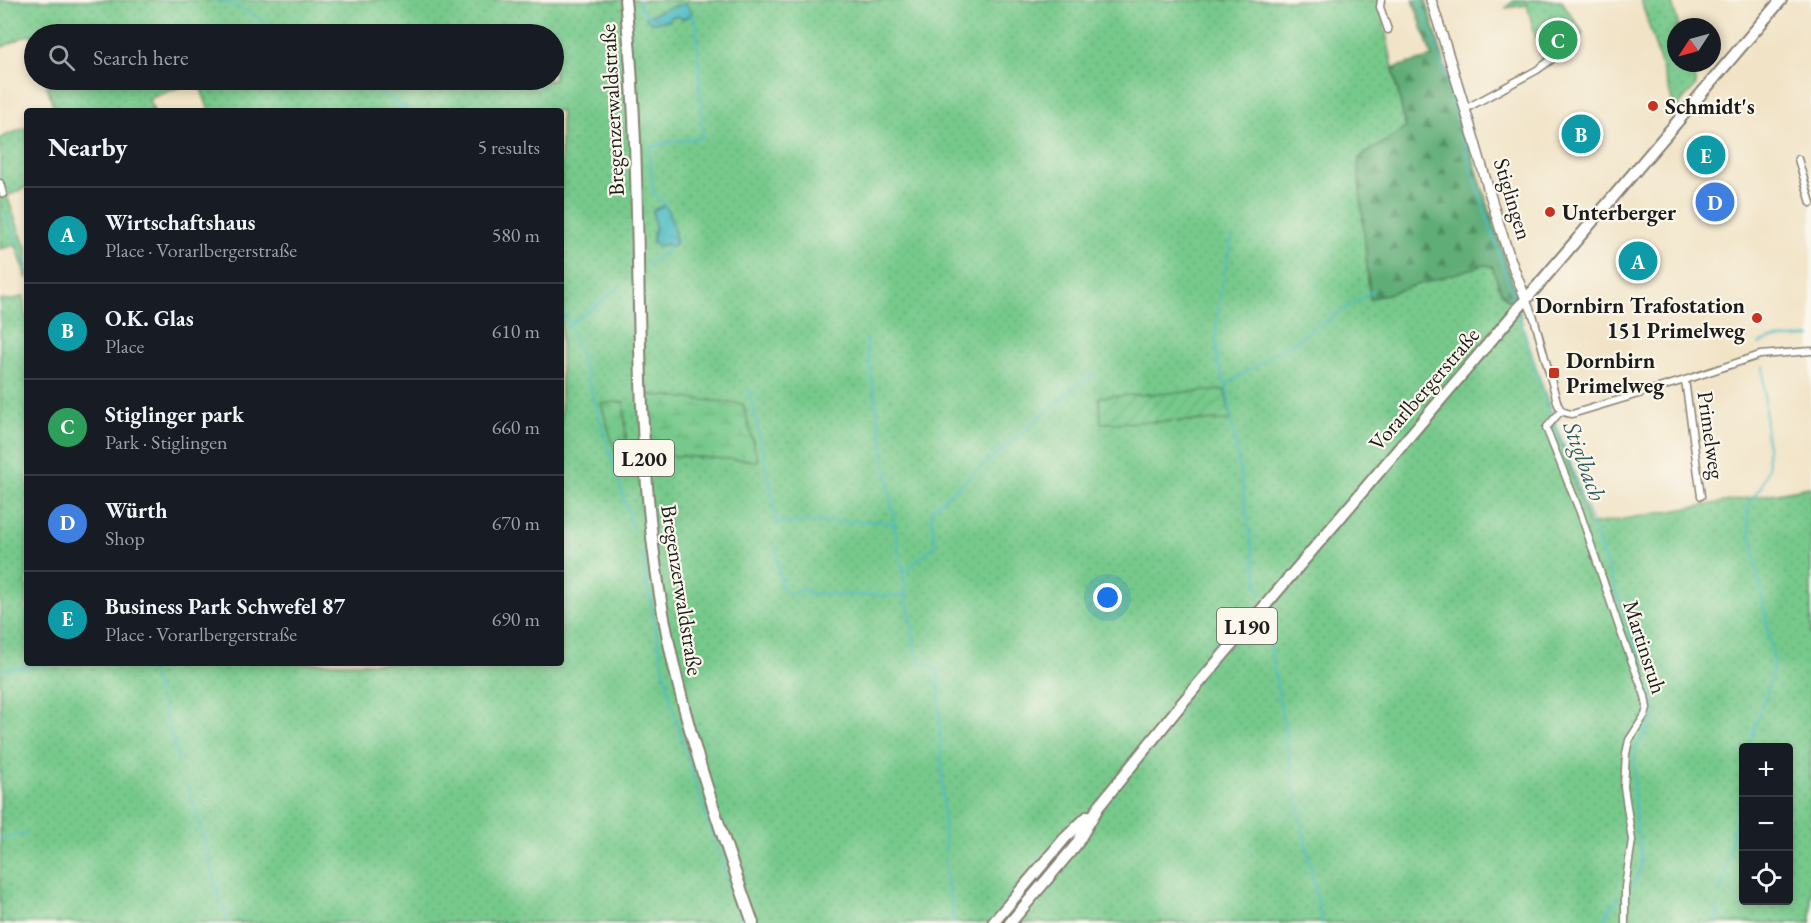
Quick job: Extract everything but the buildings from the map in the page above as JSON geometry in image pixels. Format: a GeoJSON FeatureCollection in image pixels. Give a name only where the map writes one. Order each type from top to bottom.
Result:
{"type":"FeatureCollection","features":[{"type":"Feature","properties":{"kind":"main road","name":"Bregenzerwaldstraße"},"geometry":{"type":"LineString","coordinates":[[625,0],[634,117],[645,468],[652,546],[676,680],[718,822],[753,923]]}},
{"type":"Feature","properties":{"kind":"main road","name":"Stiglingen"},"geometry":{"type":"LineString","coordinates":[[1431,0],[1525,301]]}},
{"type":"Feature","properties":{"kind":"main road","name":"Vorarlbergerstraße"},"geometry":{"type":"LineString","coordinates":[[993,923],[1065,838],[1099,806],[1183,702],[1781,0]]}},
{"type":"Feature","properties":{"kind":"main road","name":"Vorarlbergerstraße"},"geometry":{"type":"LineString","coordinates":[[1010,923],[1076,845],[1099,806]]}},
{"type":"Feature","properties":{"kind":"street"},"geometry":{"type":"LineString","coordinates":[[1381,0],[1380,7],[1388,30]]}},
{"type":"Feature","properties":{"kind":"street"},"geometry":{"type":"LineString","coordinates":[[1465,109],[1537,70],[1566,49]]}},
{"type":"Feature","properties":{"kind":"street"},"geometry":{"type":"LineString","coordinates":[[1798,159],[1811,203]]}},
{"type":"Feature","properties":{"kind":"street"},"geometry":{"type":"LineString","coordinates":[[0,183],[3,194]]}},
{"type":"Feature","properties":{"kind":"street"},"geometry":{"type":"LineString","coordinates":[[1525,301],[1559,413]]}},
{"type":"Feature","properties":{"kind":"street","name":"Primelweg"},"geometry":{"type":"LineString","coordinates":[[1559,413],[1572,414],[1760,355],[1811,351]]}},
{"type":"Feature","properties":{"kind":"street","name":"Primelweg"},"geometry":{"type":"LineString","coordinates":[[1685,380],[1701,496]]}},
{"type":"Feature","properties":{"kind":"street","name":"Martinsruh"},"geometry":{"type":"LineString","coordinates":[[1559,413],[1546,428],[1580,512],[1647,708],[1629,740],[1626,754],[1624,787],[1632,840],[1625,887],[1625,923]]}},
{"type":"Feature","properties":{"kind":"green space"},"geometry":{"type":"Polygon","coordinates":[[[0,0],[1379,0],[1406,128],[1403,131],[1484,265],[1492,266],[1501,292],[1509,301],[1516,293],[1523,328],[1589,525],[1811,487],[1811,923],[0,923],[0,299],[11,300],[24,296],[24,666],[564,666],[564,108],[208,108],[202,90],[564,90],[564,24],[24,24],[24,37],[0,48],[0,0]]]}},
{"type":"Feature","properties":{"kind":"green space"},"geometry":{"type":"Polygon","coordinates":[[[1413,0],[1426,0],[1458,111],[1516,293],[1509,301],[1501,292],[1492,266],[1484,265],[1370,299],[1359,158],[1406,128],[1393,68],[1432,57],[1413,0]]]}},
{"type":"Feature","properties":{"kind":"green space"},"geometry":{"type":"Polygon","coordinates":[[[1514,0],[1561,0],[1583,33],[1577,46],[1544,68],[1527,5],[1506,8],[1514,0]]]}},
{"type":"Feature","properties":{"kind":"green space"},"geometry":{"type":"Polygon","coordinates":[[[1641,0],[1671,0],[1676,18],[1667,18],[1667,72],[1692,72],[1696,85],[1675,110],[1641,0]]]}},
{"type":"Feature","properties":{"kind":"green space"},"geometry":{"type":"Polygon","coordinates":[[[48,90],[171,90],[149,99],[153,108],[54,108],[48,90]]]}},
{"type":"Feature","properties":{"kind":"green space"},"geometry":{"type":"Polygon","coordinates":[[[24,128],[24,188],[7,196],[24,243],[24,270],[16,245],[0,249],[0,138],[24,128]]]}},
{"type":"Feature","properties":{"kind":"green space"},"geometry":{"type":"Polygon","coordinates":[[[1225,390],[1231,420],[1101,423],[1099,397],[1225,390]]]}},
{"type":"Feature","properties":{"kind":"green space"},"geometry":{"type":"Polygon","coordinates":[[[646,394],[743,404],[758,461],[649,454],[646,394]]]}},
{"type":"Feature","properties":{"kind":"green space"},"geometry":{"type":"Polygon","coordinates":[[[624,402],[628,472],[621,473],[601,403],[624,402]]]}},
{"type":"Feature","properties":{"kind":"water"},"geometry":{"type":"Polygon","coordinates":[[[686,4],[692,15],[682,19],[678,16],[668,21],[651,22],[645,17],[670,7],[686,4]]]}},
{"type":"Feature","properties":{"kind":"water"},"geometry":{"type":"Polygon","coordinates":[[[665,205],[671,218],[676,241],[672,247],[666,244],[659,246],[653,242],[655,230],[653,210],[665,205]]]}},
{"type":"Feature","properties":{"kind":"waterway"},"geometry":{"type":"LineString","coordinates":[[214,0],[239,7],[269,24]]}},
{"type":"Feature","properties":{"kind":"waterway"},"geometry":{"type":"LineString","coordinates":[[639,0],[641,8],[649,18]]}},
{"type":"Feature","properties":{"kind":"waterway","name":"Stiglbach"},"geometry":{"type":"LineString","coordinates":[[1419,0],[1438,51],[1470,164],[1516,306]]}},
{"type":"Feature","properties":{"kind":"waterway"},"geometry":{"type":"LineString","coordinates":[[666,206],[654,193],[649,156],[651,147],[703,137],[696,21],[690,14]]}},
{"type":"Feature","properties":{"kind":"waterway"},"geometry":{"type":"LineString","coordinates":[[376,90],[405,108]]}},
{"type":"Feature","properties":{"kind":"waterway"},"geometry":{"type":"LineString","coordinates":[[5,211],[20,250]]}},
{"type":"Feature","properties":{"kind":"waterway"},"geometry":{"type":"LineString","coordinates":[[1226,385],[1218,363],[1216,331],[1219,300],[1232,238]]}},
{"type":"Feature","properties":{"kind":"waterway"},"geometry":{"type":"LineString","coordinates":[[648,264],[671,246]]}},
{"type":"Feature","properties":{"kind":"waterway"},"geometry":{"type":"LineString","coordinates":[[22,256],[24,262]]}},
{"type":"Feature","properties":{"kind":"waterway"},"geometry":{"type":"LineString","coordinates":[[619,287],[569,325],[586,373],[633,529]]}},
{"type":"Feature","properties":{"kind":"waterway"},"geometry":{"type":"LineString","coordinates":[[1260,595],[1226,385],[1374,290]]}},
{"type":"Feature","properties":{"kind":"waterway","name":"Stiglbach"},"geometry":{"type":"LineString","coordinates":[[1519,314],[1550,413],[1558,429],[1653,694],[1657,711],[1636,748],[1634,805],[1641,865],[1635,881],[1628,890]]}},
{"type":"Feature","properties":{"kind":"waterway"},"geometry":{"type":"LineString","coordinates":[[564,316],[569,325]]}},
{"type":"Feature","properties":{"kind":"waterway"},"geometry":{"type":"LineString","coordinates":[[1759,344],[1770,339],[1811,337]]}},
{"type":"Feature","properties":{"kind":"waterway"},"geometry":{"type":"LineString","coordinates":[[866,339],[895,526]]}},
{"type":"Feature","properties":{"kind":"waterway"},"geometry":{"type":"LineString","coordinates":[[1751,743],[1774,663],[1747,513],[1751,500],[1761,487],[1768,468],[1763,366]]}},
{"type":"Feature","properties":{"kind":"waterway"},"geometry":{"type":"LineString","coordinates":[[904,572],[935,545],[931,511],[934,507],[1093,373]]}},
{"type":"Feature","properties":{"kind":"waterway"},"geometry":{"type":"LineString","coordinates":[[749,389],[770,483],[776,523],[877,521],[889,522],[895,528],[916,651],[920,663],[934,666],[938,670],[945,852]]}},
{"type":"Feature","properties":{"kind":"waterway"},"geometry":{"type":"LineString","coordinates":[[776,547],[781,586],[789,593],[803,589],[813,594],[906,596]]}},
{"type":"Feature","properties":{"kind":"waterway"},"geometry":{"type":"LineString","coordinates":[[642,553],[657,634],[682,741],[742,923]]}},
{"type":"Feature","properties":{"kind":"waterway"},"geometry":{"type":"LineString","coordinates":[[1266,622],[1295,789],[1322,923]]}},
{"type":"Feature","properties":{"kind":"waterway"},"geometry":{"type":"LineString","coordinates":[[0,670],[32,666]]}},
{"type":"Feature","properties":{"kind":"waterway"},"geometry":{"type":"LineString","coordinates":[[149,666],[159,695]]}},
{"type":"Feature","properties":{"kind":"waterway"},"geometry":{"type":"LineString","coordinates":[[162,702],[179,760]]}},
{"type":"Feature","properties":{"kind":"waterway"},"geometry":{"type":"LineString","coordinates":[[187,785],[229,923]]}},
{"type":"Feature","properties":{"kind":"waterway"},"geometry":{"type":"LineString","coordinates":[[1720,895],[1740,797]]}},
{"type":"Feature","properties":{"kind":"waterway"},"geometry":{"type":"LineString","coordinates":[[0,838],[26,834]]}},
{"type":"Feature","properties":{"kind":"waterway"},"geometry":{"type":"LineString","coordinates":[[944,858],[954,923]]}},
{"type":"Feature","properties":{"kind":"waterway","name":"Stiglbach"},"geometry":{"type":"LineString","coordinates":[[1602,923],[1611,907],[1624,894]]}},
{"type":"Feature","properties":{"kind":"waterway"},"geometry":{"type":"LineString","coordinates":[[1716,923],[1718,906]]}},
{"type":"Feature","properties":{"kind":"place","name":"Stiglinger park"},"geometry":{"type":"Point","coordinates":[1558,40]}},
{"type":"Feature","properties":{"kind":"place","name":"Schmidt's"},"geometry":{"type":"Point","coordinates":[1653,106]}},
{"type":"Feature","properties":{"kind":"place","name":"O.K. Glas"},"geometry":{"type":"Point","coordinates":[1581,134]}},
{"type":"Feature","properties":{"kind":"place","name":"Business Park Schwefel 87"},"geometry":{"type":"Point","coordinates":[1706,155]}},
{"type":"Feature","properties":{"kind":"place","name":"Würth"},"geometry":{"type":"Point","coordinates":[1715,202]}},
{"type":"Feature","properties":{"kind":"place","name":"Unterberger"},"geometry":{"type":"Point","coordinates":[1550,212]}},
{"type":"Feature","properties":{"kind":"place","name":"Wirtschaftshaus"},"geometry":{"type":"Point","coordinates":[1638,261]}},
{"type":"Feature","properties":{"kind":"place","name":"Dornbirn Trafostation 151 Primelweg"},"geometry":{"type":"Point","coordinates":[1757,318]}},
{"type":"Feature","properties":{"kind":"place","name":"Dornbirn Primelweg"},"geometry":{"type":"Point","coordinates":[1554,373]}}]}
